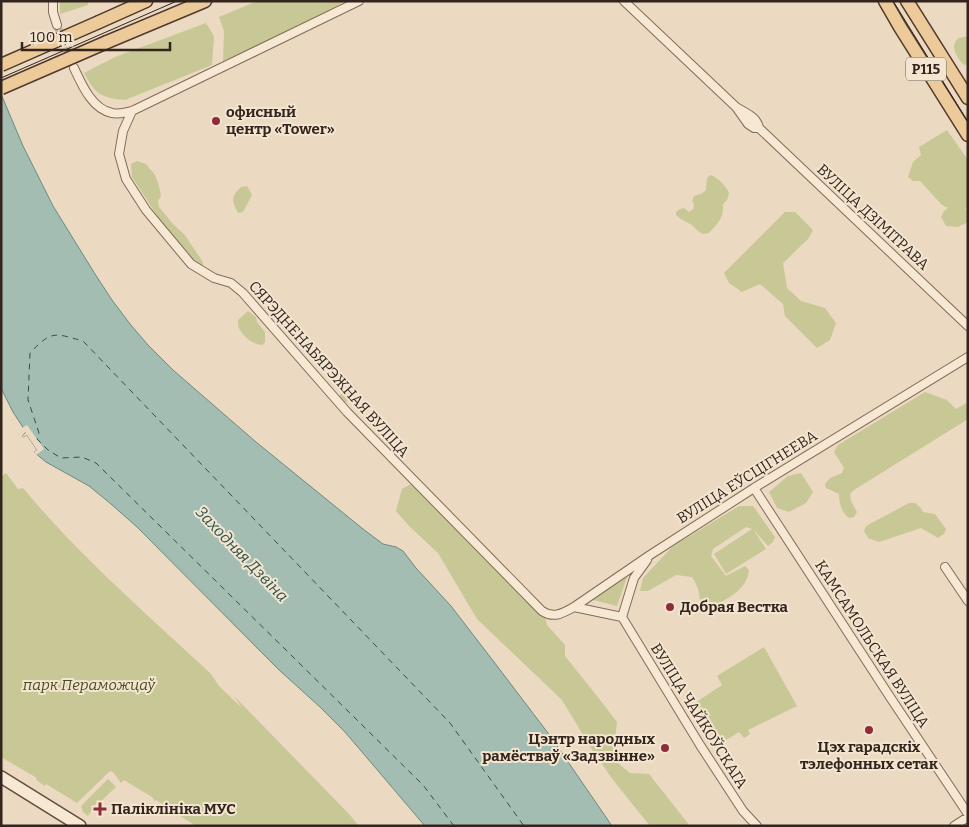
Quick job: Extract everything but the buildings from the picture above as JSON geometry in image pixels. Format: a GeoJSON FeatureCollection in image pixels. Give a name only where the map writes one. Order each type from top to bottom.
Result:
{"type":"FeatureCollection","features":[{"type":"Feature","properties":{"kind":"main road"},"geometry":{"type":"LineString","coordinates":[[1,65],[146,1]]}},
{"type":"Feature","properties":{"kind":"main road"},"geometry":{"type":"LineString","coordinates":[[1,88],[205,1]]}},
{"type":"Feature","properties":{"kind":"main road","name":"Р115"},"geometry":{"type":"LineString","coordinates":[[885,1],[968,135]]}},
{"type":"Feature","properties":{"kind":"main road","name":"Р115"},"geometry":{"type":"LineString","coordinates":[[907,1],[968,98]]}},
{"type":"Feature","properties":{"kind":"street"},"geometry":{"type":"LineString","coordinates":[[53,1],[53,12],[57,26]]}},
{"type":"Feature","properties":{"kind":"street"},"geometry":{"type":"LineString","coordinates":[[74,68],[83,87],[102,109],[113,114],[132,110],[359,1]]}},
{"type":"Feature","properties":{"kind":"street","name":"ВУЛІЦА ДЗІМІТРАВА"},"geometry":{"type":"LineString","coordinates":[[624,1],[736,107],[748,124],[754,128],[759,128]]}},
{"type":"Feature","properties":{"kind":"street","name":"ВУЛІЦА ДЗІМІТРАВА"},"geometry":{"type":"LineString","coordinates":[[736,107],[754,118],[759,124],[759,128],[968,326]]}},
{"type":"Feature","properties":{"kind":"street","name":"СЯРЭДНЕНАБЯРЭЖНАЯ ВУЛІЦА"},"geometry":{"type":"LineString","coordinates":[[132,110],[123,131],[119,154],[126,179],[146,210],[191,264],[214,278],[231,283],[243,293],[347,412],[542,611]]}},
{"type":"Feature","properties":{"kind":"street","name":"ВУЛІЦА ЕЎСЦІГНЕЕВА"},"geometry":{"type":"LineString","coordinates":[[542,611],[548,615],[561,614],[574,607],[754,488],[968,357]]}},
{"type":"Feature","properties":{"kind":"street","name":"КАМСАМОЛЬСКАЯ ВУЛІЦА"},"geometry":{"type":"LineString","coordinates":[[754,488],[968,815]]}},
{"type":"Feature","properties":{"kind":"street"},"geometry":{"type":"LineString","coordinates":[[574,607],[622,617],[634,578],[650,555]]}},
{"type":"Feature","properties":{"kind":"street"},"geometry":{"type":"LineString","coordinates":[[946,567],[968,601]]}},
{"type":"Feature","properties":{"kind":"street","name":"ВУЛІЦА ЧАЙКОЎСКАГА"},"geometry":{"type":"LineString","coordinates":[[622,617],[700,745],[743,811],[757,826]]}},
{"type":"Feature","properties":{"kind":"street"},"geometry":{"type":"LineString","coordinates":[[1,777],[80,826]]}},
{"type":"Feature","properties":{"kind":"street"},"geometry":{"type":"LineString","coordinates":[[954,826],[968,815]]}},
{"type":"Feature","properties":{"kind":"green space"},"geometry":{"type":"Polygon","coordinates":[[[60,1],[88,1],[88,5],[60,14],[60,1]]]}},
{"type":"Feature","properties":{"kind":"green space"},"geometry":{"type":"Polygon","coordinates":[[[257,1],[345,1],[315,19],[223,61],[224,31],[219,17],[257,1]]]}},
{"type":"Feature","properties":{"kind":"green space"},"geometry":{"type":"Polygon","coordinates":[[[206,23],[214,36],[212,65],[125,100],[110,98],[100,94],[95,90],[84,73],[115,57],[206,23]]]}},
{"type":"Feature","properties":{"kind":"green space"},"geometry":{"type":"Polygon","coordinates":[[[968,36],[968,64],[964,65],[955,52],[954,44],[959,38],[968,36]]]}},
{"type":"Feature","properties":{"kind":"green space"},"geometry":{"type":"Polygon","coordinates":[[[947,130],[968,160],[968,208],[964,209],[968,209],[968,222],[958,227],[946,226],[941,217],[948,208],[942,205],[920,181],[913,181],[908,177],[913,162],[921,155],[919,147],[947,130]]]}},
{"type":"Feature","properties":{"kind":"green space"},"geometry":{"type":"Polygon","coordinates":[[[137,161],[146,164],[155,175],[161,196],[158,201],[159,207],[184,234],[203,262],[203,265],[199,265],[189,256],[158,217],[132,177],[131,164],[137,161]]]}},
{"type":"Feature","properties":{"kind":"green space"},"geometry":{"type":"Polygon","coordinates":[[[711,175],[722,182],[729,193],[727,200],[723,204],[720,220],[709,233],[703,234],[676,215],[676,212],[684,208],[689,212],[693,209],[694,204],[692,201],[694,196],[706,190],[707,178],[711,175]]]}},
{"type":"Feature","properties":{"kind":"green space"},"geometry":{"type":"Polygon","coordinates":[[[247,186],[252,195],[243,212],[238,213],[233,202],[235,193],[241,187],[247,186]]]}},
{"type":"Feature","properties":{"kind":"green space"},"geometry":{"type":"Polygon","coordinates":[[[785,212],[795,212],[813,230],[808,239],[783,263],[787,288],[801,301],[825,308],[836,323],[830,340],[817,348],[785,316],[783,304],[760,284],[742,292],[729,283],[724,273],[785,212]]]}},
{"type":"Feature","properties":{"kind":"green space"},"geometry":{"type":"Polygon","coordinates":[[[248,311],[256,317],[257,322],[265,332],[265,342],[262,345],[249,340],[239,327],[238,320],[248,311]]]}},
{"type":"Feature","properties":{"kind":"green space"},"geometry":{"type":"Polygon","coordinates":[[[353,384],[359,391],[345,403],[339,396],[353,384]]]}},
{"type":"Feature","properties":{"kind":"green space"},"geometry":{"type":"Polygon","coordinates":[[[925,392],[947,400],[956,409],[968,402],[968,419],[854,490],[850,494],[851,501],[857,512],[854,517],[849,518],[841,507],[839,494],[826,488],[825,484],[830,478],[842,473],[844,468],[834,452],[838,445],[925,392]]]}},
{"type":"Feature","properties":{"kind":"green space","name":"парк Пераможцаў"},"geometry":{"type":"Polygon","coordinates":[[[1,473],[3,475],[6,473],[18,489],[23,488],[90,561],[211,674],[219,686],[242,708],[234,696],[359,826],[196,826],[124,780],[121,783],[114,773],[110,771],[77,803],[46,784],[45,786],[36,780],[37,778],[1,757],[1,473]]]}},
{"type":"Feature","properties":{"kind":"green space"},"geometry":{"type":"Polygon","coordinates":[[[801,473],[813,492],[806,503],[789,512],[777,508],[769,492],[788,476],[801,473]]]}},
{"type":"Feature","properties":{"kind":"green space"},"geometry":{"type":"Polygon","coordinates":[[[411,484],[522,598],[545,617],[547,625],[565,645],[565,656],[617,722],[613,759],[630,773],[649,774],[690,826],[650,826],[613,780],[562,700],[477,619],[438,553],[396,511],[402,489],[411,484]]]}},
{"type":"Feature","properties":{"kind":"green space"},"geometry":{"type":"Polygon","coordinates":[[[909,503],[915,503],[923,512],[935,514],[946,529],[944,534],[938,538],[921,528],[879,542],[868,538],[864,531],[866,526],[909,503]]]}},
{"type":"Feature","properties":{"kind":"green space"},"geometry":{"type":"Polygon","coordinates":[[[739,506],[753,506],[775,537],[768,546],[753,529],[766,549],[726,574],[714,554],[752,529],[746,527],[713,549],[711,556],[726,576],[745,566],[749,570],[745,583],[736,593],[712,607],[707,606],[700,601],[698,589],[692,577],[676,575],[648,591],[640,591],[643,578],[672,547],[739,506]]]}},
{"type":"Feature","properties":{"kind":"green space"},"geometry":{"type":"Polygon","coordinates":[[[627,577],[617,606],[593,600],[627,577]]]}},
{"type":"Feature","properties":{"kind":"green space"},"geometry":{"type":"Polygon","coordinates":[[[764,647],[797,706],[748,730],[750,734],[744,738],[739,732],[720,744],[695,703],[722,685],[717,676],[764,647]]]}},
{"type":"Feature","properties":{"kind":"green space"},"geometry":{"type":"Polygon","coordinates":[[[108,779],[116,787],[99,803],[97,802],[88,816],[83,812],[81,806],[108,779]]]}},
{"type":"Feature","properties":{"kind":"water","name":"Заходняя Дзвіна"},"geometry":{"type":"Polygon","coordinates":[[[1,94],[23,146],[53,206],[95,274],[130,324],[173,370],[256,442],[383,544],[403,551],[451,606],[551,737],[612,826],[425,826],[345,732],[278,669],[137,527],[89,486],[46,462],[34,452],[37,450],[27,435],[22,436],[26,432],[1,388],[1,94]]]}},
{"type":"Feature","properties":{"kind":"pier"},"geometry":{"type":"Polygon","coordinates":[[[27,425],[44,449],[36,455],[34,452],[37,450],[27,435],[22,436],[26,433],[22,428],[27,425]]]}},
{"type":"Feature","properties":{"kind":"ferry route"},"geometry":{"type":"LineString","coordinates":[[454,826],[423,785],[96,463],[82,457],[61,458],[48,450],[37,439],[39,433],[28,400],[30,353],[43,340],[59,335],[83,341],[450,723],[524,826]]}},
{"type":"Feature","properties":{"kind":"tunnel"},"geometry":{"type":"LineString","coordinates":[[57,25],[72,62]]}},
{"type":"Feature","properties":{"kind":"tram line"},"geometry":{"type":"LineString","coordinates":[[1,78],[177,1]]}},
{"type":"Feature","properties":{"kind":"tram line"},"geometry":{"type":"LineString","coordinates":[[893,1],[968,122]]}},
{"type":"Feature","properties":{"kind":"place","name":"офисный центр «Tower»"},"geometry":{"type":"Point","coordinates":[216,121]}},
{"type":"Feature","properties":{"kind":"place","name":"Добрая Вестка"},"geometry":{"type":"Point","coordinates":[670,607]}},
{"type":"Feature","properties":{"kind":"place","name":"Цэх гарадскіх тэлефонных сетак"},"geometry":{"type":"Point","coordinates":[869,730]}},
{"type":"Feature","properties":{"kind":"place","name":"Цэнтр народных рамёстваў «Задзвінне»"},"geometry":{"type":"Point","coordinates":[665,748]}},
{"type":"Feature","properties":{"kind":"place","name":"Паліклініка МУС"},"geometry":{"type":"Point","coordinates":[100,809]}}]}
